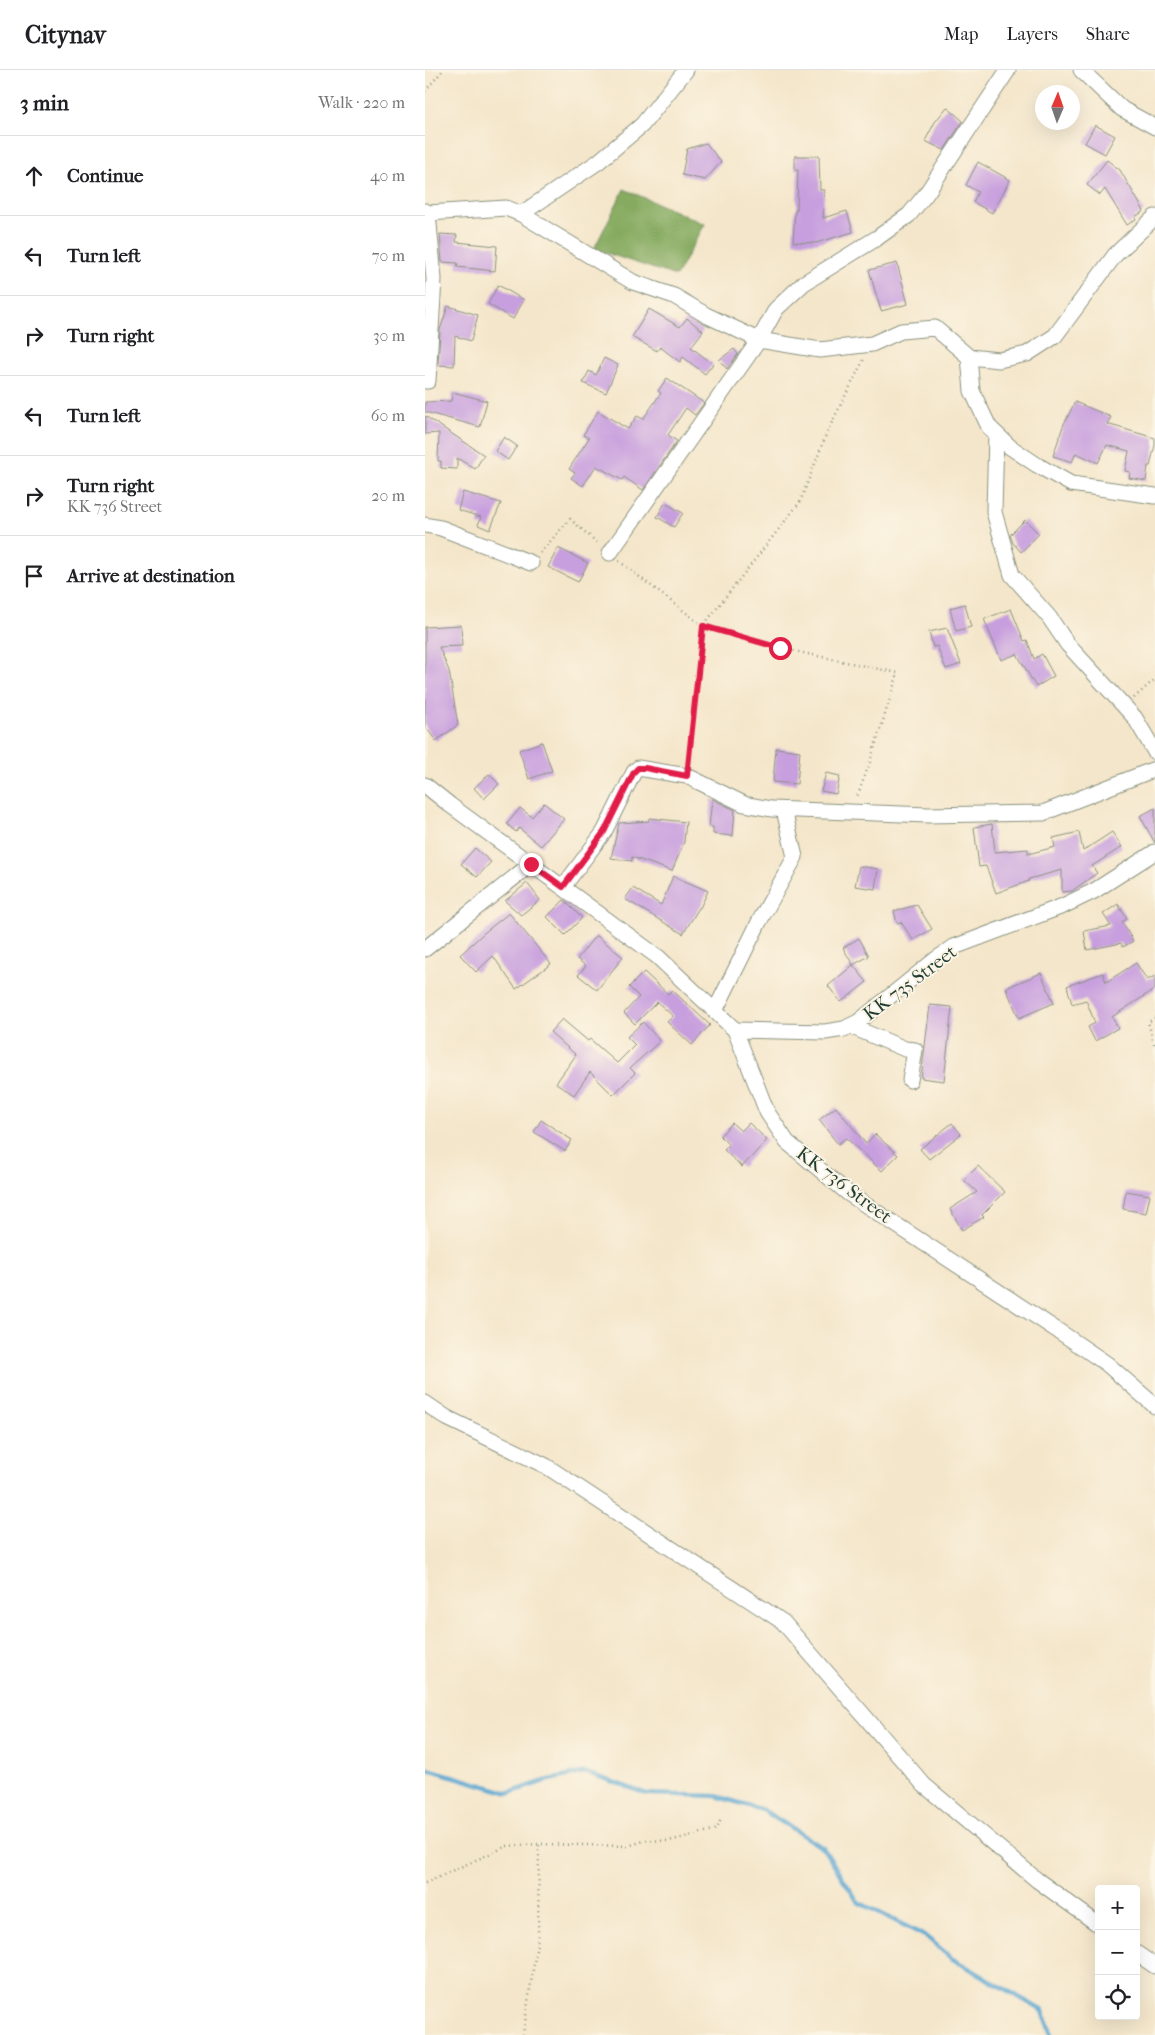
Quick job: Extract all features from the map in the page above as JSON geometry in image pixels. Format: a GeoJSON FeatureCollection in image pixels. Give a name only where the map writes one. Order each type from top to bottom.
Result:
{"type":"FeatureCollection","features":[{"type":"Feature","properties":{"kind":"street"},"geometry":{"type":"LineString","coordinates":[[521,214],[597,162],[642,125],[686,70]]}},
{"type":"Feature","properties":{"kind":"street"},"geometry":{"type":"LineString","coordinates":[[610,553],[759,340],[776,309],[804,283],[909,216],[926,194],[1007,70]]}},
{"type":"Feature","properties":{"kind":"street"},"geometry":{"type":"LineString","coordinates":[[1081,70],[1122,109],[1155,127]]}},
{"type":"Feature","properties":{"kind":"street"},"geometry":{"type":"LineString","coordinates":[[425,381],[428,381],[434,279],[427,212],[506,208],[521,214],[633,282],[674,296],[759,340],[820,350],[872,344],[901,331],[935,328],[969,357],[999,360],[1027,354],[1055,336],[1115,255],[1155,217]]}},
{"type":"Feature","properties":{"kind":"street"},"geometry":{"type":"LineString","coordinates":[[969,357],[972,391],[989,427],[1011,447],[1037,465],[1071,484],[1155,496]]}},
{"type":"Feature","properties":{"kind":"street"},"geometry":{"type":"LineString","coordinates":[[996,434],[994,512],[1013,575],[1049,618],[1068,645],[1135,718],[1155,752]]}},
{"type":"Feature","properties":{"kind":"street"},"geometry":{"type":"LineString","coordinates":[[425,525],[441,528],[475,540],[531,563]]}},
{"type":"Feature","properties":{"kind":"street"},"geometry":{"type":"LineString","coordinates":[[563,887],[604,832],[634,772],[638,768],[687,776],[744,804],[784,810],[928,815],[1043,813],[1155,770]]}},
{"type":"Feature","properties":{"kind":"street","name":"KK 736 Street"},"geometry":{"type":"LineString","coordinates":[[425,784],[449,805],[658,957],[735,1030],[767,1112],[787,1142],[849,1194],[1107,1364],[1155,1406]]}},
{"type":"Feature","properties":{"kind":"street"},"geometry":{"type":"LineString","coordinates":[[715,1011],[759,922],[795,857],[784,810]]}},
{"type":"Feature","properties":{"kind":"street","name":"KK 735 Street"},"geometry":{"type":"LineString","coordinates":[[735,1030],[825,1032],[844,1029],[878,1006],[954,947],[1063,906],[1094,892],[1155,852]]}},
{"type":"Feature","properties":{"kind":"street"},"geometry":{"type":"LineString","coordinates":[[425,949],[531,864]]}},
{"type":"Feature","properties":{"kind":"street"},"geometry":{"type":"LineString","coordinates":[[851,1026],[905,1049],[915,1050],[910,1080]]}},
{"type":"Feature","properties":{"kind":"street"},"geometry":{"type":"LineString","coordinates":[[425,1404],[447,1418],[546,1466],[783,1622],[924,1785],[1037,1880],[1095,1922]]}},
{"type":"Feature","properties":{"kind":"street"},"geometry":{"type":"LineString","coordinates":[[1140,1955],[1155,1966]]}},
{"type":"Feature","properties":{"kind":"path"},"geometry":{"type":"LineString","coordinates":[[425,90],[443,70]]}},
{"type":"Feature","properties":{"kind":"path"},"geometry":{"type":"LineString","coordinates":[[687,776],[703,626],[800,502],[828,430],[872,344]]}},
{"type":"Feature","properties":{"kind":"path"},"geometry":{"type":"LineString","coordinates":[[531,563],[570,519],[703,626],[780,648],[898,673],[870,762],[851,812]]}},
{"type":"Feature","properties":{"kind":"path"},"geometry":{"type":"LineString","coordinates":[[1124,708],[1155,679]]}},
{"type":"Feature","properties":{"kind":"path"},"geometry":{"type":"LineString","coordinates":[[1155,1018],[1148,1022],[1155,1047]]}},
{"type":"Feature","properties":{"kind":"path"},"geometry":{"type":"LineString","coordinates":[[425,1883],[507,1846],[539,1844],[628,1846],[647,1840],[669,1841],[717,1829],[721,1820]]}},
{"type":"Feature","properties":{"kind":"path"},"geometry":{"type":"LineString","coordinates":[[523,2035],[538,1937],[539,1844]]}},
{"type":"Feature","properties":{"kind":"green space"},"geometry":{"type":"Polygon","coordinates":[[[624,189],[705,224],[676,276],[594,249],[624,189]]]}},
{"type":"Feature","properties":{"kind":"building"},"geometry":{"type":"Polygon","coordinates":[[[947,107],[963,121],[944,150],[925,141],[935,122],[947,107]]]}},
{"type":"Feature","properties":{"kind":"building"},"geometry":{"type":"Polygon","coordinates":[[[1095,125],[1115,136],[1105,154],[1085,143],[1095,125]]]}},
{"type":"Feature","properties":{"kind":"building"},"geometry":{"type":"Polygon","coordinates":[[[706,143],[721,162],[705,180],[682,175],[687,149],[706,143]]]}},
{"type":"Feature","properties":{"kind":"building"},"geometry":{"type":"Polygon","coordinates":[[[795,156],[819,156],[820,190],[824,190],[823,218],[847,211],[853,232],[816,243],[793,242],[795,210],[797,210],[798,170],[795,170],[795,156]]]}},
{"type":"Feature","properties":{"kind":"building"},"geometry":{"type":"Polygon","coordinates":[[[1107,160],[1120,170],[1144,211],[1127,225],[1105,189],[1100,195],[1087,185],[1107,160]]]}},
{"type":"Feature","properties":{"kind":"building"},"geometry":{"type":"Polygon","coordinates":[[[978,162],[1010,180],[992,213],[973,202],[978,192],[966,185],[978,162]]]}},
{"type":"Feature","properties":{"kind":"building"},"geometry":{"type":"Polygon","coordinates":[[[440,234],[457,235],[456,242],[497,246],[495,271],[457,267],[458,263],[442,262],[440,234]]]}},
{"type":"Feature","properties":{"kind":"building"},"geometry":{"type":"Polygon","coordinates":[[[897,263],[908,304],[881,311],[869,270],[897,263]]]}},
{"type":"Feature","properties":{"kind":"building"},"geometry":{"type":"Polygon","coordinates":[[[498,285],[524,300],[513,319],[488,304],[498,285]]]}},
{"type":"Feature","properties":{"kind":"building"},"geometry":{"type":"Polygon","coordinates":[[[448,306],[478,315],[471,341],[455,336],[454,366],[438,365],[440,330],[448,306]]]}},
{"type":"Feature","properties":{"kind":"building"},"geometry":{"type":"Polygon","coordinates":[[[649,309],[680,327],[687,318],[703,331],[691,347],[713,364],[705,374],[683,357],[680,362],[660,347],[657,351],[632,337],[649,309]]]}},
{"type":"Feature","properties":{"kind":"building"},"geometry":{"type":"Polygon","coordinates":[[[734,349],[738,354],[727,369],[719,360],[734,349]]]}},
{"type":"Feature","properties":{"kind":"building"},"geometry":{"type":"Polygon","coordinates":[[[604,358],[618,365],[606,393],[583,383],[589,371],[596,375],[604,358]]]}},
{"type":"Feature","properties":{"kind":"building"},"geometry":{"type":"Polygon","coordinates":[[[667,378],[704,403],[695,415],[686,408],[668,435],[677,441],[643,490],[624,477],[622,480],[596,466],[583,486],[571,478],[575,473],[569,469],[589,438],[583,435],[598,411],[628,429],[637,416],[643,419],[661,393],[658,391],[667,378]]]}},
{"type":"Feature","properties":{"kind":"building"},"geometry":{"type":"Polygon","coordinates":[[[453,392],[487,401],[480,427],[425,412],[425,402],[451,401],[453,392]]]}},
{"type":"Feature","properties":{"kind":"building"},"geometry":{"type":"Polygon","coordinates":[[[1075,402],[1111,417],[1107,424],[1155,438],[1146,481],[1129,478],[1130,472],[1125,471],[1129,451],[1107,445],[1098,463],[1076,453],[1072,462],[1053,456],[1063,426],[1075,402]]]}},
{"type":"Feature","properties":{"kind":"building"},"geometry":{"type":"Polygon","coordinates":[[[425,416],[484,455],[475,469],[457,458],[457,469],[441,468],[441,461],[438,461],[439,433],[425,434],[425,416]]]}},
{"type":"Feature","properties":{"kind":"building"},"geometry":{"type":"Polygon","coordinates":[[[504,437],[517,446],[508,460],[495,451],[504,437]]]}},
{"type":"Feature","properties":{"kind":"building"},"geometry":{"type":"Polygon","coordinates":[[[463,492],[501,503],[490,530],[478,525],[481,517],[458,510],[463,492]]]}},
{"type":"Feature","properties":{"kind":"building"},"geometry":{"type":"Polygon","coordinates":[[[665,503],[683,513],[674,527],[657,517],[665,503]]]}},
{"type":"Feature","properties":{"kind":"building"},"geometry":{"type":"Polygon","coordinates":[[[1025,520],[1039,534],[1021,552],[1013,543],[1010,535],[1025,520]]]}},
{"type":"Feature","properties":{"kind":"building"},"geometry":{"type":"Polygon","coordinates":[[[558,548],[588,563],[578,582],[548,567],[558,548]]]}},
{"type":"Feature","properties":{"kind":"building"},"geometry":{"type":"Polygon","coordinates":[[[965,604],[971,627],[956,631],[950,608],[965,604]]]}},
{"type":"Feature","properties":{"kind":"building"},"geometry":{"type":"Polygon","coordinates":[[[1011,609],[1024,641],[1027,640],[1034,659],[1042,654],[1054,676],[1036,687],[1017,654],[1001,660],[984,619],[1011,609]]]}},
{"type":"Feature","properties":{"kind":"building"},"geometry":{"type":"Polygon","coordinates":[[[461,625],[462,646],[439,647],[449,671],[458,725],[436,741],[425,726],[425,627],[461,625]]]}},
{"type":"Feature","properties":{"kind":"building"},"geometry":{"type":"Polygon","coordinates":[[[947,628],[961,664],[946,669],[937,646],[933,647],[929,632],[947,628]]]}},
{"type":"Feature","properties":{"kind":"building"},"geometry":{"type":"Polygon","coordinates":[[[542,742],[552,771],[529,779],[519,750],[542,742]]]}},
{"type":"Feature","properties":{"kind":"building"},"geometry":{"type":"Polygon","coordinates":[[[776,748],[800,751],[797,784],[773,782],[776,748]]]}},
{"type":"Feature","properties":{"kind":"building"},"geometry":{"type":"Polygon","coordinates":[[[826,773],[840,776],[836,794],[821,791],[826,773]]]}},
{"type":"Feature","properties":{"kind":"building"},"geometry":{"type":"Polygon","coordinates":[[[489,774],[499,784],[484,799],[474,788],[489,774]]]}},
{"type":"Feature","properties":{"kind":"building"},"geometry":{"type":"Polygon","coordinates":[[[712,799],[735,810],[733,836],[713,834],[713,827],[709,827],[712,799]]]}},
{"type":"Feature","properties":{"kind":"building"},"geometry":{"type":"Polygon","coordinates":[[[544,803],[564,819],[541,846],[519,828],[516,832],[507,824],[520,808],[532,817],[544,803]]]}},
{"type":"Feature","properties":{"kind":"building"},"geometry":{"type":"Polygon","coordinates":[[[1155,808],[1155,843],[1140,816],[1155,808]]]}},
{"type":"Feature","properties":{"kind":"building"},"geometry":{"type":"Polygon","coordinates":[[[649,818],[686,822],[684,842],[672,871],[632,857],[632,861],[611,858],[619,823],[649,821],[649,818]]]}},
{"type":"Feature","properties":{"kind":"building"},"geometry":{"type":"Polygon","coordinates":[[[992,824],[995,852],[1028,849],[1028,854],[1055,847],[1053,838],[1079,832],[1083,851],[1112,832],[1122,847],[1092,866],[1097,873],[1072,891],[1062,892],[1062,870],[1029,879],[1029,881],[996,893],[986,866],[979,867],[974,827],[992,824]]]}},
{"type":"Feature","properties":{"kind":"building"},"geometry":{"type":"Polygon","coordinates":[[[475,848],[491,862],[477,877],[461,864],[475,848]]]}},
{"type":"Feature","properties":{"kind":"building"},"geometry":{"type":"Polygon","coordinates":[[[859,866],[878,869],[875,889],[855,886],[859,866]]]}},
{"type":"Feature","properties":{"kind":"building"},"geometry":{"type":"Polygon","coordinates":[[[673,876],[708,891],[700,908],[683,934],[625,899],[633,888],[661,905],[673,876]]]}},
{"type":"Feature","properties":{"kind":"building"},"geometry":{"type":"Polygon","coordinates":[[[527,883],[540,900],[521,915],[505,901],[527,883]]]}},
{"type":"Feature","properties":{"kind":"building"},"geometry":{"type":"Polygon","coordinates":[[[564,900],[582,918],[565,935],[547,917],[564,900]]]}},
{"type":"Feature","properties":{"kind":"building"},"geometry":{"type":"Polygon","coordinates":[[[1118,904],[1127,919],[1122,922],[1133,941],[1123,947],[1121,943],[1087,950],[1084,931],[1111,926],[1103,914],[1118,904]]]}},
{"type":"Feature","properties":{"kind":"building"},"geometry":{"type":"Polygon","coordinates":[[[917,905],[932,929],[913,940],[901,922],[897,923],[894,911],[917,905]]]}},
{"type":"Feature","properties":{"kind":"building"},"geometry":{"type":"Polygon","coordinates":[[[509,913],[551,964],[516,989],[493,956],[476,972],[460,955],[509,913]]]}},
{"type":"Feature","properties":{"kind":"building"},"geometry":{"type":"Polygon","coordinates":[[[596,935],[623,957],[597,990],[578,975],[586,966],[577,959],[596,935]]]}},
{"type":"Feature","properties":{"kind":"building"},"geometry":{"type":"Polygon","coordinates":[[[859,938],[869,956],[853,965],[843,948],[859,938]]]}},
{"type":"Feature","properties":{"kind":"building"},"geometry":{"type":"Polygon","coordinates":[[[1136,963],[1147,980],[1155,976],[1155,989],[1112,1017],[1118,1028],[1095,1041],[1088,1027],[1095,1023],[1086,1000],[1072,1004],[1067,986],[1103,973],[1106,982],[1136,963]]]}},
{"type":"Feature","properties":{"kind":"building"},"geometry":{"type":"Polygon","coordinates":[[[853,965],[867,982],[841,1002],[828,986],[853,965]]]}},
{"type":"Feature","properties":{"kind":"building"},"geometry":{"type":"Polygon","coordinates":[[[644,972],[668,994],[672,990],[710,1025],[692,1045],[667,1022],[673,1016],[657,1002],[635,1024],[624,1013],[639,997],[629,987],[644,972]]]}},
{"type":"Feature","properties":{"kind":"building"},"geometry":{"type":"Polygon","coordinates":[[[1041,973],[1054,1003],[1019,1018],[1006,988],[1041,973]]]}},
{"type":"Feature","properties":{"kind":"building"},"geometry":{"type":"Polygon","coordinates":[[[930,1005],[952,1007],[944,1081],[921,1078],[930,1005]]]}},
{"type":"Feature","properties":{"kind":"building"},"geometry":{"type":"Polygon","coordinates":[[[562,1019],[588,1041],[590,1039],[617,1063],[635,1045],[627,1037],[643,1022],[660,1041],[630,1068],[635,1073],[613,1095],[590,1072],[574,1095],[556,1083],[576,1055],[550,1032],[562,1019]]]}},
{"type":"Feature","properties":{"kind":"building"},"geometry":{"type":"Polygon","coordinates":[[[836,1107],[866,1144],[875,1134],[898,1155],[882,1171],[846,1138],[838,1144],[819,1120],[836,1107]]]}},
{"type":"Feature","properties":{"kind":"building"},"geometry":{"type":"Polygon","coordinates":[[[541,1120],[572,1140],[565,1151],[534,1132],[541,1120]]]}},
{"type":"Feature","properties":{"kind":"building"},"geometry":{"type":"Polygon","coordinates":[[[732,1123],[741,1131],[749,1123],[767,1140],[742,1167],[724,1150],[729,1145],[720,1136],[732,1123]]]}},
{"type":"Feature","properties":{"kind":"building"},"geometry":{"type":"Polygon","coordinates":[[[952,1123],[961,1134],[929,1159],[920,1149],[952,1123]]]}},
{"type":"Feature","properties":{"kind":"building"},"geometry":{"type":"Polygon","coordinates":[[[978,1166],[1005,1192],[982,1215],[984,1217],[962,1230],[950,1209],[977,1192],[964,1180],[978,1166]]]}},
{"type":"Feature","properties":{"kind":"building"},"geometry":{"type":"Polygon","coordinates":[[[1126,1191],[1150,1195],[1146,1213],[1123,1209],[1126,1191]]]}},
{"type":"Feature","properties":{"kind":"waterway"},"geometry":{"type":"LineString","coordinates":[[425,1768],[509,1793],[545,1781],[585,1772],[647,1794],[716,1796],[763,1810],[823,1848],[858,1902],[927,1937],[951,1958],[1043,2011],[1051,2035]]}},
{"type":"Feature","properties":{"kind":"route"},"geometry":{"type":"LineString","coordinates":[[531,864],[563,887],[604,832],[634,772],[638,768],[687,776],[703,626],[780,648]]}}]}
